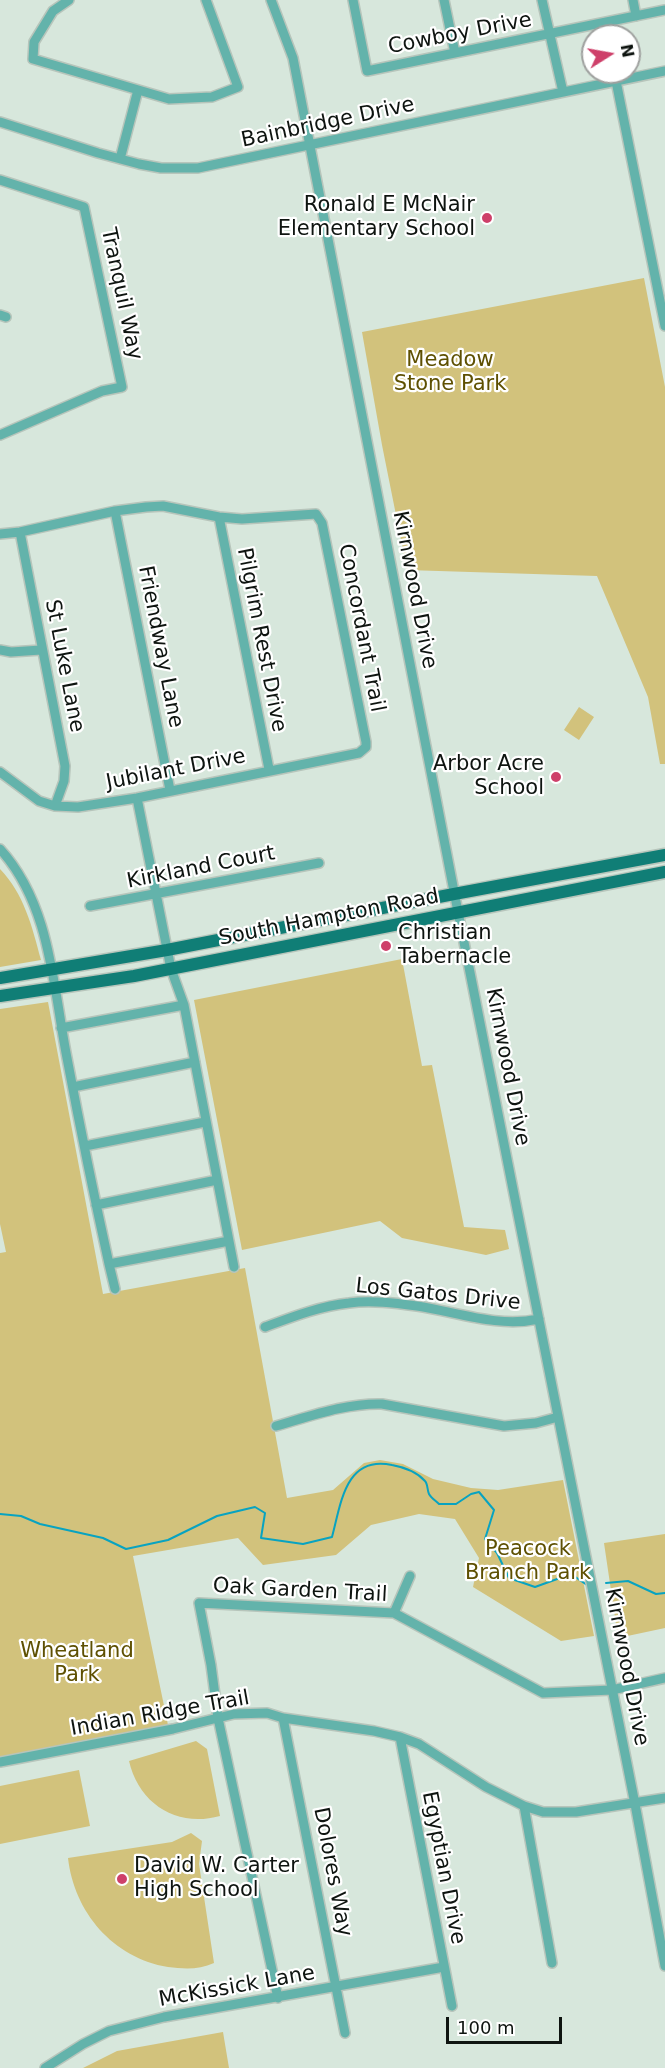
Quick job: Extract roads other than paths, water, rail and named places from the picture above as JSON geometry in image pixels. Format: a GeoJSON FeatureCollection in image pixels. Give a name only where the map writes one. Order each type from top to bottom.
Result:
{"type":"FeatureCollection","features":[{"type":"Feature","properties":{"kind":"main road","name":"South Hampton Road"},"geometry":{"type":"LineString","coordinates":[[0,978],[167,950],[665,855]]}},
{"type":"Feature","properties":{"kind":"main road","name":"South Hampton Road"},"geometry":{"type":"LineString","coordinates":[[0,996],[171,969],[665,872]]}},
{"type":"Feature","properties":{"kind":"street"},"geometry":{"type":"LineString","coordinates":[[69,0],[53,11],[33,42],[33,59],[169,99],[212,97],[238,87],[206,0]]}},
{"type":"Feature","properties":{"kind":"street","name":"Kirnwood Drive"},"geometry":{"type":"LineString","coordinates":[[271,0],[293,58],[454,894],[635,1804],[665,1966]]}},
{"type":"Feature","properties":{"kind":"street","name":"Cowboy Drive"},"geometry":{"type":"LineString","coordinates":[[353,0],[367,71],[665,10]]}},
{"type":"Feature","properties":{"kind":"street"},"geometry":{"type":"LineString","coordinates":[[444,0],[455,53]]}},
{"type":"Feature","properties":{"kind":"street"},"geometry":{"type":"LineString","coordinates":[[542,0],[563,92]]}},
{"type":"Feature","properties":{"kind":"street"},"geometry":{"type":"LineString","coordinates":[[633,0],[636,16]]}},
{"type":"Feature","properties":{"kind":"street","name":"Bainbridge Drive"},"geometry":{"type":"LineString","coordinates":[[641,76],[665,71]]}},
{"type":"Feature","properties":{"kind":"street","name":"Bainbridge Drive"},"geometry":{"type":"LineString","coordinates":[[0,122],[120,159],[161,168],[198,168],[602,84]]}},
{"type":"Feature","properties":{"kind":"street"},"geometry":{"type":"LineString","coordinates":[[617,84],[665,326]]}},
{"type":"Feature","properties":{"kind":"street"},"geometry":{"type":"LineString","coordinates":[[120,159],[138,90]]}},
{"type":"Feature","properties":{"kind":"street","name":"Tranquil Way"},"geometry":{"type":"LineString","coordinates":[[0,180],[84,207],[122,387],[102,391],[0,435]]}},
{"type":"Feature","properties":{"kind":"street"},"geometry":{"type":"LineString","coordinates":[[0,534],[20,532],[115,511],[163,506],[219,517]]}},
{"type":"Feature","properties":{"kind":"street","name":"Friendway Lane"},"geometry":{"type":"LineString","coordinates":[[115,511],[170,790]]}},
{"type":"Feature","properties":{"kind":"street","name":"Concordant Trail"},"geometry":{"type":"LineString","coordinates":[[219,517],[274,518],[312,513],[319,517],[366,747]]}},
{"type":"Feature","properties":{"kind":"street","name":"Pilgrim Rest Drive"},"geometry":{"type":"LineString","coordinates":[[219,517],[269,769]]}},
{"type":"Feature","properties":{"kind":"street","name":"St Luke Lane"},"geometry":{"type":"LineString","coordinates":[[20,532],[65,766],[64,781],[56,806]]}},
{"type":"Feature","properties":{"kind":"street"},"geometry":{"type":"LineString","coordinates":[[0,650],[11,652],[41,650]]}},
{"type":"Feature","properties":{"kind":"street","name":"Jubilant Drive"},"geometry":{"type":"LineString","coordinates":[[0,772],[32,797],[56,806],[78,807],[137,798],[269,769],[359,753],[366,747]]}},
{"type":"Feature","properties":{"kind":"street"},"geometry":{"type":"LineString","coordinates":[[137,798],[171,969],[184,1005],[234,1267]]}},
{"type":"Feature","properties":{"kind":"street"},"geometry":{"type":"LineString","coordinates":[[0,849],[23,878],[35,904],[45,940],[72,1087],[115,1290]]}},
{"type":"Feature","properties":{"kind":"street","name":"Kirkland Court"},"geometry":{"type":"LineString","coordinates":[[90,906],[156,896],[319,863]]}},
{"type":"Feature","properties":{"kind":"street"},"geometry":{"type":"LineString","coordinates":[[61,1028],[184,1005]]}},
{"type":"Feature","properties":{"kind":"street"},"geometry":{"type":"LineString","coordinates":[[72,1087],[195,1062]]}},
{"type":"Feature","properties":{"kind":"street"},"geometry":{"type":"LineString","coordinates":[[85,1146],[205,1122]]}},
{"type":"Feature","properties":{"kind":"street"},"geometry":{"type":"LineString","coordinates":[[96,1205],[218,1180]]}},
{"type":"Feature","properties":{"kind":"street"},"geometry":{"type":"LineString","coordinates":[[110,1264],[229,1241]]}},
{"type":"Feature","properties":{"kind":"street","name":"Los Gatos Drive"},"geometry":{"type":"LineString","coordinates":[[265,1327],[322,1308],[364,1302],[417,1306],[509,1323],[523,1323],[539,1319]]}},
{"type":"Feature","properties":{"kind":"street"},"geometry":{"type":"LineString","coordinates":[[276,1426],[366,1403],[504,1426],[536,1423],[558,1417]]}},
{"type":"Feature","properties":{"kind":"street"},"geometry":{"type":"LineString","coordinates":[[394,1613],[410,1576]]}},
{"type":"Feature","properties":{"kind":"street","name":"Oak Garden Trail"},"geometry":{"type":"LineString","coordinates":[[218,1718],[199,1603],[394,1613],[543,1693],[612,1690],[665,1678]]}},
{"type":"Feature","properties":{"kind":"street","name":"Indian Ridge Trail"},"geometry":{"type":"LineString","coordinates":[[0,1762],[218,1718],[249,1713],[267,1713],[283,1718],[400,1737],[419,1744],[486,1787],[524,1806],[543,1812],[562,1813],[665,1798]]}},
{"type":"Feature","properties":{"kind":"street"},"geometry":{"type":"LineString","coordinates":[[218,1718],[278,1998]]}},
{"type":"Feature","properties":{"kind":"street","name":"Dolores Way"},"geometry":{"type":"LineString","coordinates":[[283,1718],[345,2033]]}},
{"type":"Feature","properties":{"kind":"street","name":"Egyptian Drive"},"geometry":{"type":"LineString","coordinates":[[400,1737],[452,2006]]}},
{"type":"Feature","properties":{"kind":"street"},"geometry":{"type":"LineString","coordinates":[[524,1806],[552,1963]]}},
{"type":"Feature","properties":{"kind":"street","name":"McKissick Lane"},"geometry":{"type":"LineString","coordinates":[[45,2068],[109,2031],[164,2017],[444,1967]]}},
{"type":"Feature","properties":{"kind":"waterway"},"geometry":{"type":"LineString","coordinates":[[0,1514],[21,1516],[40,1524],[103,1538],[126,1549],[168,1540],[217,1516],[255,1507],[265,1513],[261,1538],[303,1544],[332,1537],[348,1485],[364,1467],[376,1464],[392,1465],[410,1470],[422,1478],[426,1482],[428,1492],[439,1504],[456,1504],[471,1494],[479,1492],[494,1510],[485,1539],[497,1553],[509,1578],[535,1587],[571,1574],[587,1585]]}},
{"type":"Feature","properties":{"kind":"waterway"},"geometry":{"type":"LineString","coordinates":[[606,1583],[628,1581],[656,1594],[665,1593]]}},
{"type":"Feature","properties":{"kind":"place","name":"Ronald E McNair Elementary School"},"geometry":{"type":"Point","coordinates":[487,218]}},
{"type":"Feature","properties":{"kind":"place","name":"Arbor Acre School"},"geometry":{"type":"Point","coordinates":[556,777]}},
{"type":"Feature","properties":{"kind":"place","name":"Christian Tabernacle"},"geometry":{"type":"Point","coordinates":[386,946]}},
{"type":"Feature","properties":{"kind":"place","name":"David W. Carter High School"},"geometry":{"type":"Point","coordinates":[122,1879]}},
{"type":"Feature","properties":{"kind":"park label","name":"Meadow Stone Park"},"geometry":{"type":"Point","coordinates":[450,373]}},
{"type":"Feature","properties":{"kind":"park label","name":"Peacock Branch Park"},"geometry":{"type":"Point","coordinates":[528,1562]}},
{"type":"Feature","properties":{"kind":"park label","name":"Wheatland Park"},"geometry":{"type":"Point","coordinates":[77,1664]}}]}
